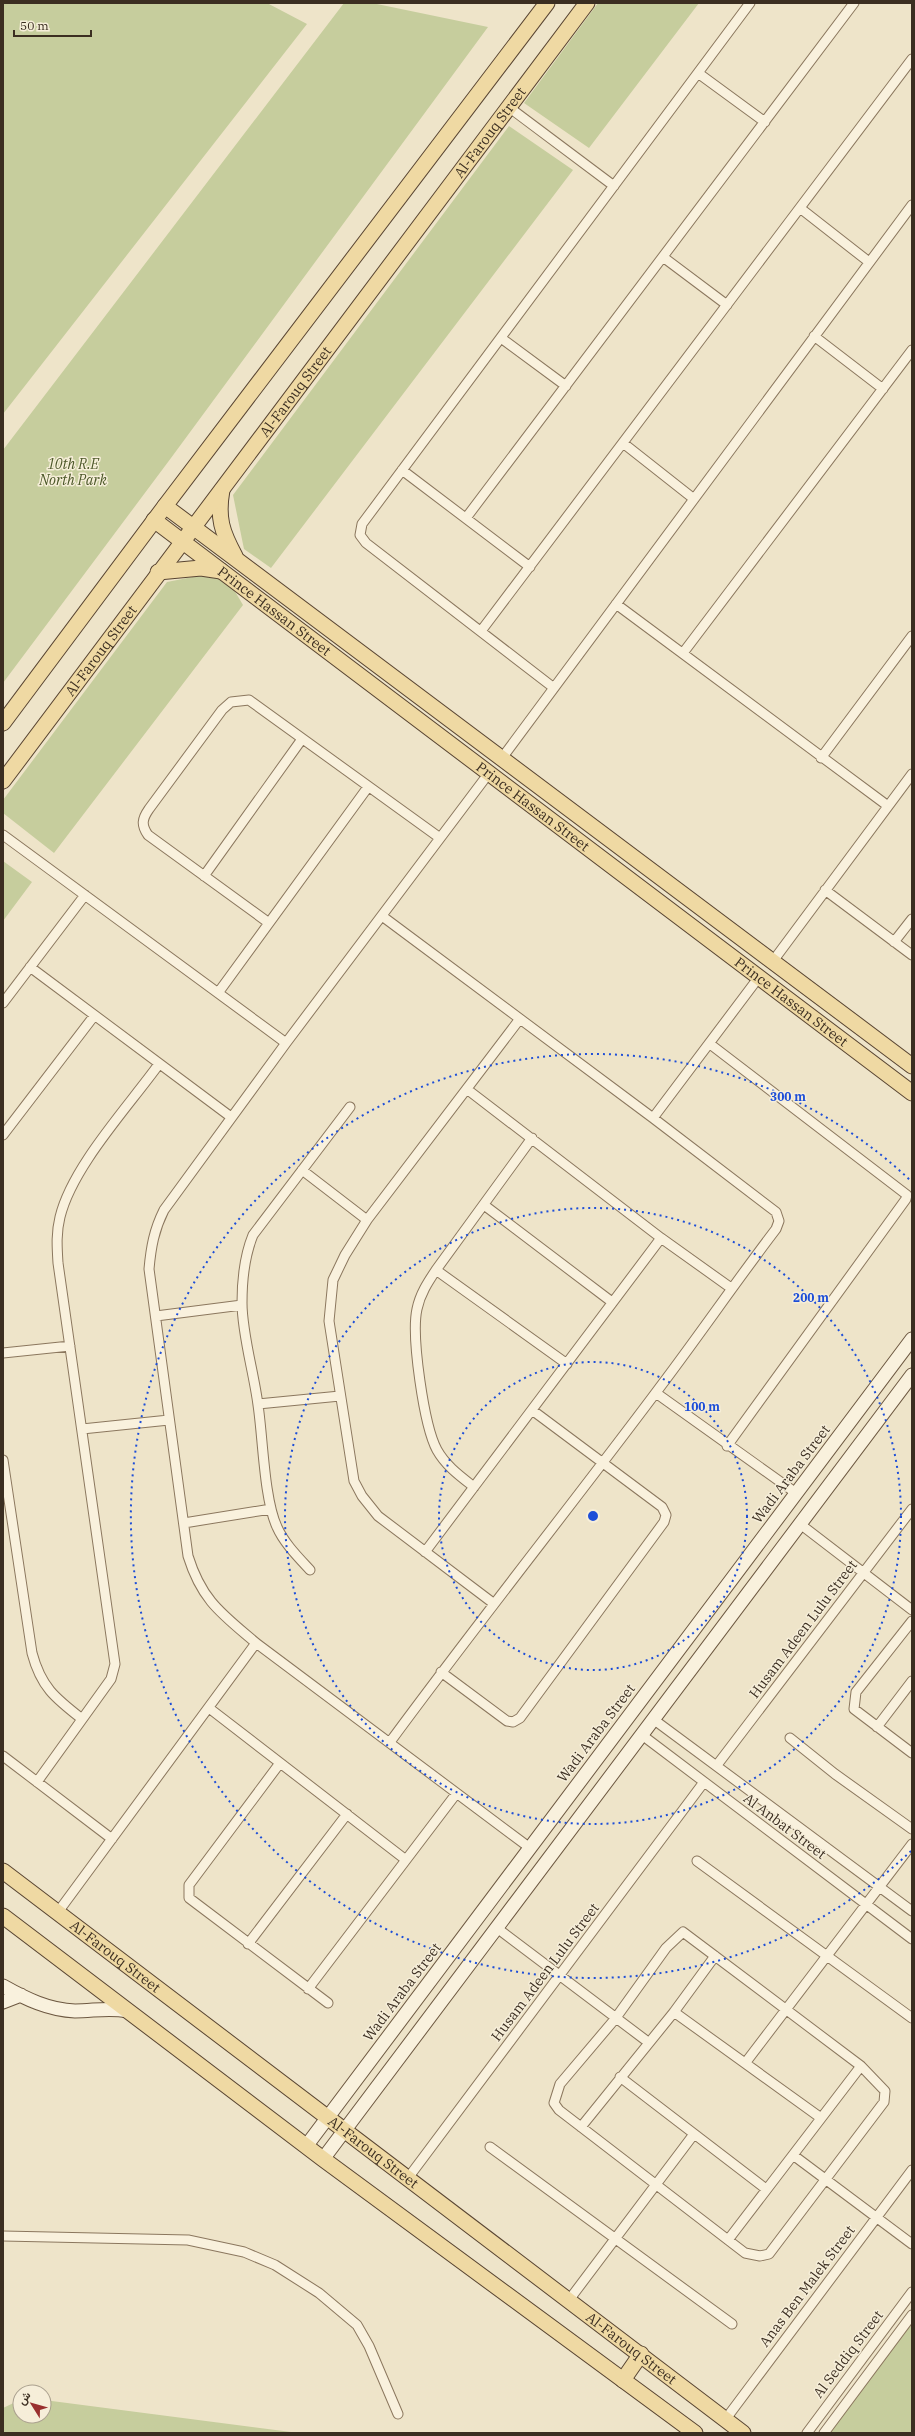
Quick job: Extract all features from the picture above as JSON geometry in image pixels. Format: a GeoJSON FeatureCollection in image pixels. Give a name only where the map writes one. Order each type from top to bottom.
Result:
{"type":"FeatureCollection","features":[{"type":"Feature","properties":{"kind":"main road"},"geometry":{"type":"LineString","coordinates":[[3,723],[154,520],[546,3]]}},
{"type":"Feature","properties":{"kind":"main road","name":"Al-Farouq Street"},"geometry":{"type":"LineString","coordinates":[[3,781],[182,540],[588,3]]}},
{"type":"Feature","properties":{"kind":"main road"},"geometry":{"type":"LineString","coordinates":[[222,488],[220,502],[221,527],[238,560]]}},
{"type":"Feature","properties":{"kind":"main road","name":"Prince Hassan Street"},"geometry":{"type":"LineString","coordinates":[[165,506],[912,1066]]}},
{"type":"Feature","properties":{"kind":"main road","name":"Prince Hassan Street"},"geometry":{"type":"LineString","coordinates":[[154,520],[912,1093]]}},
{"type":"Feature","properties":{"kind":"main road"},"geometry":{"type":"LineString","coordinates":[[158,572],[201,568],[223,572]]}},
{"type":"Feature","properties":{"kind":"main road","name":"Wadi Araba Street"},"geometry":{"type":"LineString","coordinates":[[306,2145],[912,1339]]}},
{"type":"Feature","properties":{"kind":"main road"},"geometry":{"type":"LineString","coordinates":[[323,2159],[912,1375]]}},
{"type":"Feature","properties":{"kind":"main road"},"geometry":{"type":"LineString","coordinates":[[731,1581],[748,1593]]}},
{"type":"Feature","properties":{"kind":"main road","name":"Al-Farouq Street"},"geometry":{"type":"LineString","coordinates":[[3,1871],[641,2354],[743,2433]]}},
{"type":"Feature","properties":{"kind":"main road"},"geometry":{"type":"LineString","coordinates":[[3,1916],[323,2159],[695,2433]]}},
{"type":"Feature","properties":{"kind":"main road"},"geometry":{"type":"LineString","coordinates":[[3,1986],[21,1995],[61,2010],[98,2011],[115,2008],[127,2011]]}},
{"type":"Feature","properties":{"kind":"main road"},"geometry":{"type":"LineString","coordinates":[[3,2002],[21,1995]]}},
{"type":"Feature","properties":{"kind":"main road"},"geometry":{"type":"LineString","coordinates":[[623,2380],[641,2354]]}},
{"type":"Feature","properties":{"kind":"street"},"geometry":{"type":"LineString","coordinates":[[554,688],[366,543],[360,535],[362,524],[750,3]]}},
{"type":"Feature","properties":{"kind":"street"},"geometry":{"type":"LineString","coordinates":[[466,518],[854,3]]}},
{"type":"Feature","properties":{"kind":"street"},"geometry":{"type":"LineString","coordinates":[[482,631],[912,59]]}},
{"type":"Feature","properties":{"kind":"street"},"geometry":{"type":"LineString","coordinates":[[698,73],[765,122]]}},
{"type":"Feature","properties":{"kind":"street"},"geometry":{"type":"LineString","coordinates":[[510,108],[614,186]]}},
{"type":"Feature","properties":{"kind":"street"},"geometry":{"type":"LineString","coordinates":[[502,758],[912,205]]}},
{"type":"Feature","properties":{"kind":"street"},"geometry":{"type":"LineString","coordinates":[[800,208],[869,262]]}},
{"type":"Feature","properties":{"kind":"street"},"geometry":{"type":"LineString","coordinates":[[663,256],[727,305]]}},
{"type":"Feature","properties":{"kind":"street"},"geometry":{"type":"LineString","coordinates":[[814,336],[882,389]]}},
{"type":"Feature","properties":{"kind":"street"},"geometry":{"type":"LineString","coordinates":[[501,338],[566,386]]}},
{"type":"Feature","properties":{"kind":"street"},"geometry":{"type":"LineString","coordinates":[[683,653],[912,350]]}},
{"type":"Feature","properties":{"kind":"street"},"geometry":{"type":"LineString","coordinates":[[623,444],[694,499]]}},
{"type":"Feature","properties":{"kind":"street"},"geometry":{"type":"LineString","coordinates":[[402,470],[530,567]]}},
{"type":"Feature","properties":{"kind":"street"},"geometry":{"type":"LineString","coordinates":[[616,604],[821,758],[888,806]]}},
{"type":"Feature","properties":{"kind":"street"},"geometry":{"type":"LineString","coordinates":[[821,758],[912,636]]}},
{"type":"Feature","properties":{"kind":"street"},"geometry":{"type":"LineString","coordinates":[[269,923],[148,835],[143,828],[143,819],[149,809],[222,710],[231,702],[249,700],[440,838]]}},
{"type":"Feature","properties":{"kind":"street"},"geometry":{"type":"LineString","coordinates":[[204,876],[302,739]]}},
{"type":"Feature","properties":{"kind":"street"},"geometry":{"type":"LineString","coordinates":[[489,773],[286,1043],[164,1210],[156,1226],[151,1244],[149,1269],[188,1556],[195,1578],[207,1599],[222,1615],[256,1643],[530,1848]]}},
{"type":"Feature","properties":{"kind":"street"},"geometry":{"type":"LineString","coordinates":[[773,961],[912,774]]}},
{"type":"Feature","properties":{"kind":"street"},"geometry":{"type":"LineString","coordinates":[[218,993],[368,787]]}},
{"type":"Feature","properties":{"kind":"street"},"geometry":{"type":"LineString","coordinates":[[3,834],[286,1043]]}},
{"type":"Feature","properties":{"kind":"street"},"geometry":{"type":"LineString","coordinates":[[826,890],[912,956]]}},
{"type":"Feature","properties":{"kind":"street"},"geometry":{"type":"LineString","coordinates":[[3,1003],[85,895]]}},
{"type":"Feature","properties":{"kind":"street"},"geometry":{"type":"LineString","coordinates":[[382,916],[519,1020],[653,1118],[776,1212],[779,1221],[776,1229],[731,1288],[656,1393],[441,1672],[390,1742]]}},
{"type":"Feature","properties":{"kind":"street"},"geometry":{"type":"LineString","coordinates":[[894,942],[912,919]]}},
{"type":"Feature","properties":{"kind":"street"},"geometry":{"type":"LineString","coordinates":[[30,967],[231,1117]]}},
{"type":"Feature","properties":{"kind":"street"},"geometry":{"type":"LineString","coordinates":[[653,1118],[759,977]]}},
{"type":"Feature","properties":{"kind":"street"},"geometry":{"type":"LineString","coordinates":[[3,1135],[94,1016]]}},
{"type":"Feature","properties":{"kind":"street"},"geometry":{"type":"LineString","coordinates":[[494,1603],[378,1516],[362,1496],[354,1481],[329,1321],[333,1280],[345,1255],[367,1220],[468,1090],[519,1020]]}},
{"type":"Feature","properties":{"kind":"street"},"geometry":{"type":"LineString","coordinates":[[710,1044],[906,1195],[906,1199],[849,1280],[727,1446]]}},
{"type":"Feature","properties":{"kind":"street"},"geometry":{"type":"LineString","coordinates":[[37,1782],[111,1679],[115,1664],[58,1263],[56,1239],[60,1217],[68,1193],[84,1166],[159,1064]]}},
{"type":"Feature","properties":{"kind":"street"},"geometry":{"type":"LineString","coordinates":[[468,1090],[662,1238],[731,1288]]}},
{"type":"Feature","properties":{"kind":"street"},"geometry":{"type":"LineString","coordinates":[[310,1570],[286,1543],[277,1527],[271,1510],[258,1404],[242,1305],[244,1264],[253,1235],[350,1107]]}},
{"type":"Feature","properties":{"kind":"street"},"geometry":{"type":"LineString","coordinates":[[474,1487],[446,1462],[429,1432],[420,1380],[416,1324],[417,1308],[423,1291],[436,1270],[532,1138]]}},
{"type":"Feature","properties":{"kind":"street"},"geometry":{"type":"LineString","coordinates":[[302,1170],[367,1220]]}},
{"type":"Feature","properties":{"kind":"street"},"geometry":{"type":"LineString","coordinates":[[484,1205],[612,1302]]}},
{"type":"Feature","properties":{"kind":"street"},"geometry":{"type":"LineString","coordinates":[[425,1552],[612,1302],[662,1238]]}},
{"type":"Feature","properties":{"kind":"street"},"geometry":{"type":"LineString","coordinates":[[436,1270],[567,1364]]}},
{"type":"Feature","properties":{"kind":"street"},"geometry":{"type":"LineString","coordinates":[[156,1316],[242,1305]]}},
{"type":"Feature","properties":{"kind":"street"},"geometry":{"type":"LineString","coordinates":[[3,1352],[70,1346]]}},
{"type":"Feature","properties":{"kind":"street"},"geometry":{"type":"LineString","coordinates":[[656,1393],[727,1446],[796,1493]]}},
{"type":"Feature","properties":{"kind":"street"},"geometry":{"type":"LineString","coordinates":[[258,1404],[340,1396]]}},
{"type":"Feature","properties":{"kind":"street"},"geometry":{"type":"LineString","coordinates":[[441,1672],[507,1721],[513,1722],[520,1718],[664,1522],[666,1515],[662,1507],[532,1410]]}},
{"type":"Feature","properties":{"kind":"street"},"geometry":{"type":"LineString","coordinates":[[82,1429],[169,1420]]}},
{"type":"Feature","properties":{"kind":"street"},"geometry":{"type":"LineString","coordinates":[[3,1460],[7,1520],[32,1653],[37,1672],[52,1695],[82,1719]]}},
{"type":"Feature","properties":{"kind":"street","name":"Husam Adeen Lulu Street"},"geometry":{"type":"LineString","coordinates":[[717,1765],[912,1509]]}},
{"type":"Feature","properties":{"kind":"street"},"geometry":{"type":"LineString","coordinates":[[184,1523],[271,1510]]}},
{"type":"Feature","properties":{"kind":"street"},"geometry":{"type":"LineString","coordinates":[[800,1524],[912,1610]]}},
{"type":"Feature","properties":{"kind":"street"},"geometry":{"type":"LineString","coordinates":[[912,1621],[856,1692],[854,1709],[912,1754]]}},
{"type":"Feature","properties":{"kind":"street"},"geometry":{"type":"LineString","coordinates":[[58,1912],[256,1643]]}},
{"type":"Feature","properties":{"kind":"street"},"geometry":{"type":"LineString","coordinates":[[877,1727],[912,1681]]}},
{"type":"Feature","properties":{"kind":"street"},"geometry":{"type":"LineString","coordinates":[[208,1708],[406,1860]]}},
{"type":"Feature","properties":{"kind":"street","name":"Al Anbat Street"},"geometry":{"type":"LineString","coordinates":[[653,1719],[912,1911]]}},
{"type":"Feature","properties":{"kind":"street","name":"Al Anbat Street"},"geometry":{"type":"LineString","coordinates":[[642,1735],[912,1939]]}},
{"type":"Feature","properties":{"kind":"street"},"geometry":{"type":"LineString","coordinates":[[790,1738],[835,1774],[912,1829]]}},
{"type":"Feature","properties":{"kind":"street"},"geometry":{"type":"LineString","coordinates":[[3,1756],[112,1839]]}},
{"type":"Feature","properties":{"kind":"street"},"geometry":{"type":"LineString","coordinates":[[280,1763],[189,1885],[189,1898],[328,2003]]}},
{"type":"Feature","properties":{"kind":"street","name":"Husam Adeen Lulu Street"},"geometry":{"type":"LineString","coordinates":[[408,2178],[704,1782]]}},
{"type":"Feature","properties":{"kind":"street"},"geometry":{"type":"LineString","coordinates":[[308,1989],[456,1794]]}},
{"type":"Feature","properties":{"kind":"street"},"geometry":{"type":"LineString","coordinates":[[248,1944],[347,1814]]}},
{"type":"Feature","properties":{"kind":"street"},"geometry":{"type":"LineString","coordinates":[[746,2062],[912,1844]]}},
{"type":"Feature","properties":{"kind":"street"},"geometry":{"type":"LineString","coordinates":[[697,1861],[912,2018]]}},
{"type":"Feature","properties":{"kind":"street"},"geometry":{"type":"LineString","coordinates":[[496,1928],[614,2019],[648,2042]]}},
{"type":"Feature","properties":{"kind":"street"},"geometry":{"type":"LineString","coordinates":[[683,1932],[715,1956],[787,2008],[861,2066],[885,2091],[884,2102],[825,2181],[769,2254],[760,2256],[745,2253],[559,2110],[554,2103],[560,2084],[614,2019],[666,1948],[683,1932]]}},
{"type":"Feature","properties":{"kind":"street"},"geometry":{"type":"LineString","coordinates":[[582,2127],[648,2042],[674,2012],[715,1956]]}},
{"type":"Feature","properties":{"kind":"street"},"geometry":{"type":"LineString","coordinates":[[674,2012],[746,2062],[821,2118]]}},
{"type":"Feature","properties":{"kind":"street"},"geometry":{"type":"LineString","coordinates":[[728,2240],[861,2066]]}},
{"type":"Feature","properties":{"kind":"street"},"geometry":{"type":"LineString","coordinates":[[620,2077],[766,2189]]}},
{"type":"Feature","properties":{"kind":"street"},"geometry":{"type":"LineString","coordinates":[[569,2300],[694,2134]]}},
{"type":"Feature","properties":{"kind":"street"},"geometry":{"type":"LineString","coordinates":[[490,2147],[732,2324]]}},
{"type":"Feature","properties":{"kind":"street"},"geometry":{"type":"LineString","coordinates":[[793,2155],[825,2181],[877,2217],[912,2244]]}},
{"type":"Feature","properties":{"kind":"street","name":"Anas Ben Malek Street"},"geometry":{"type":"LineString","coordinates":[[725,2420],[912,2170]]}},
{"type":"Feature","properties":{"kind":"street"},"geometry":{"type":"LineString","coordinates":[[3,2236],[188,2240],[244,2252],[275,2265],[319,2293],[357,2325],[369,2346],[398,2414]]}},
{"type":"Feature","properties":{"kind":"street","name":"Al Seddiq Street"},"geometry":{"type":"LineString","coordinates":[[807,2433],[912,2292]]}},
{"type":"Feature","properties":{"kind":"street","name":"Al Seddiq Street"},"geometry":{"type":"LineString","coordinates":[[824,2433],[912,2316]]}},
{"type":"Feature","properties":{"kind":"green space"},"geometry":{"type":"Polygon","coordinates":[[[3,3],[267,3],[307,24],[3,414],[3,3]]]}},
{"type":"Feature","properties":{"kind":"green space","name":"10th R.E North Park"},"geometry":{"type":"Polygon","coordinates":[[[344,3],[372,3],[488,27],[171,458],[3,683],[3,450],[344,3]]]}},
{"type":"Feature","properties":{"kind":"green space"},"geometry":{"type":"Polygon","coordinates":[[[598,3],[699,3],[589,148],[524,103],[598,3]]]}},
{"type":"Feature","properties":{"kind":"green space"},"geometry":{"type":"Polygon","coordinates":[[[509,126],[573,170],[271,568],[244,549],[233,495],[509,126]]]}},
{"type":"Feature","properties":{"kind":"green space"},"geometry":{"type":"Polygon","coordinates":[[[223,571],[243,605],[54,853],[3,813],[3,800],[167,582],[223,571]]]}},
{"type":"Feature","properties":{"kind":"green space"},"geometry":{"type":"Polygon","coordinates":[[[3,861],[32,882],[3,921],[3,861]]]}},
{"type":"Feature","properties":{"kind":"green space"},"geometry":{"type":"Polygon","coordinates":[[[912,2315],[912,2433],[824,2433],[912,2315]]]}},
{"type":"Feature","properties":{"kind":"green space"},"geometry":{"type":"Polygon","coordinates":[[[52,2401],[299,2433],[3,2433],[3,2408],[12,2404],[12,2424],[52,2424],[52,2401]]]}}]}
